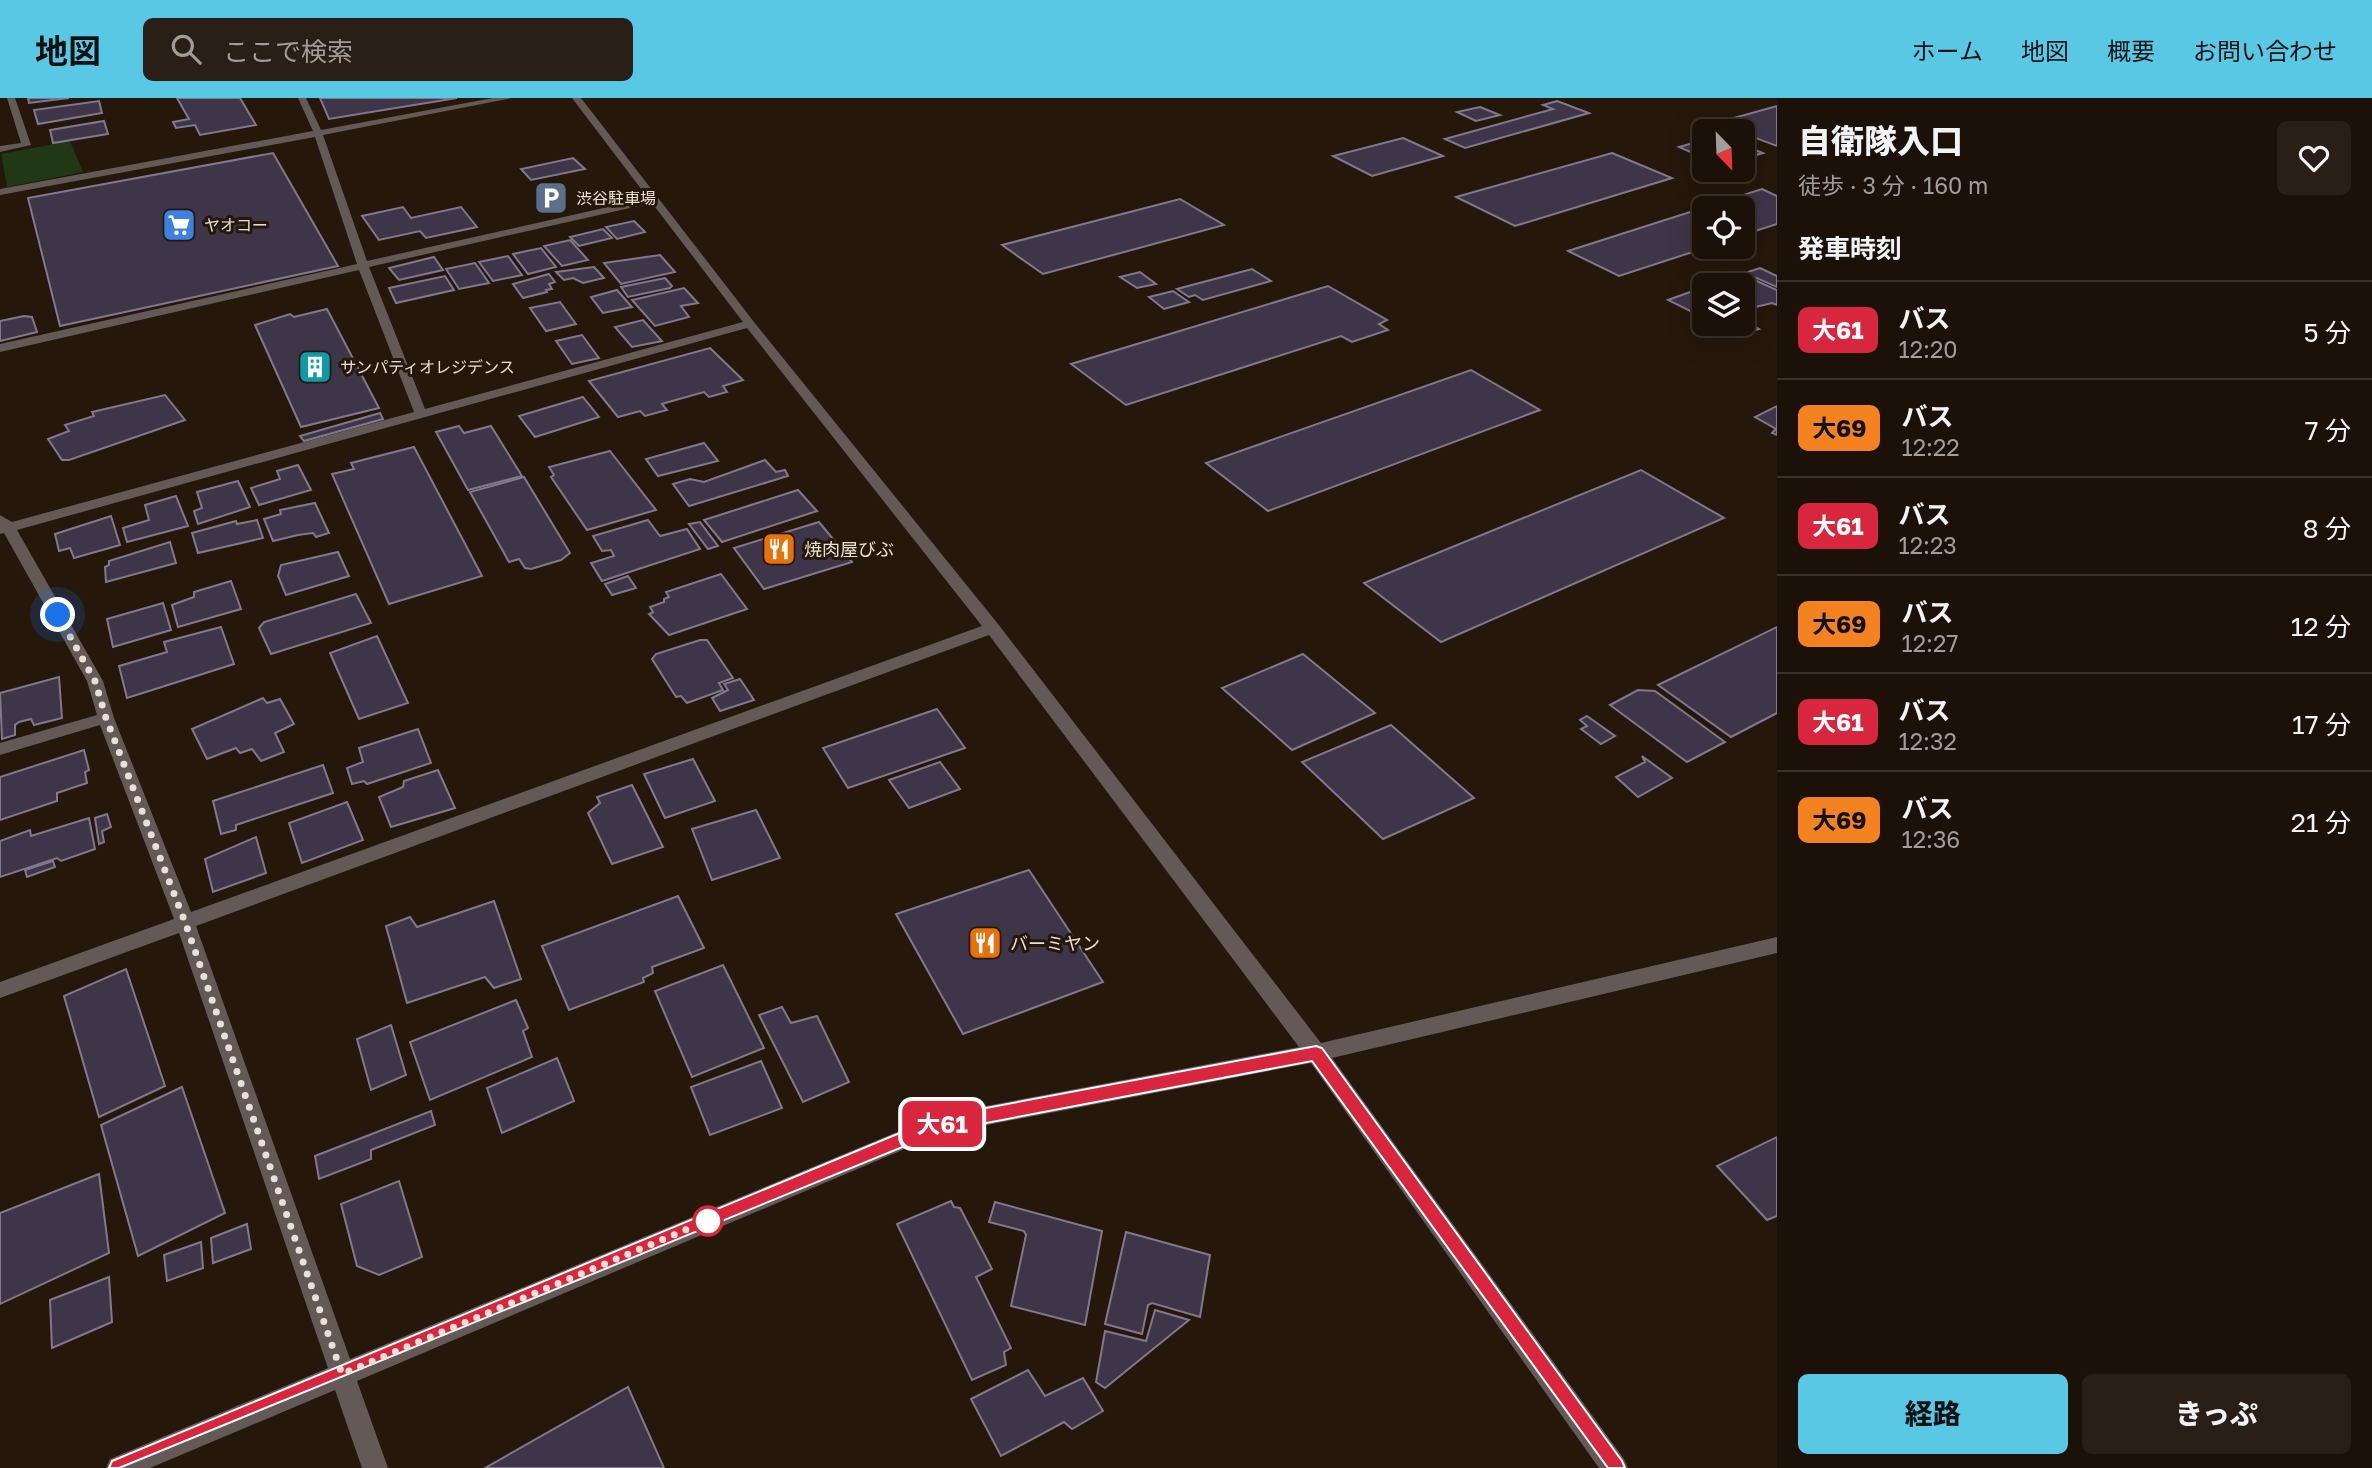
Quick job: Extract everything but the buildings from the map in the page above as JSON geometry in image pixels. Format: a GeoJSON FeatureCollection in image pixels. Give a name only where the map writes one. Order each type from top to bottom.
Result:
{"type":"FeatureCollection","features":[{"type":"Feature","properties":{"kind":"street"},"geometry":{"type":"LineString","coordinates":[[0,149],[26,145],[11,98]]}},
{"type":"Feature","properties":{"kind":"street"},"geometry":{"type":"LineString","coordinates":[[302,98],[318,133],[363,265],[421,415]]}},
{"type":"Feature","properties":{"kind":"street"},"geometry":{"type":"LineString","coordinates":[[0,192],[508,98]]}},
{"type":"Feature","properties":{"kind":"street"},"geometry":{"type":"LineString","coordinates":[[576,98],[750,324],[992,628],[1316,1053],[1615,1468]]}},
{"type":"Feature","properties":{"kind":"street"},"geometry":{"type":"LineString","coordinates":[[0,348],[656,199]]}},
{"type":"Feature","properties":{"kind":"street"},"geometry":{"type":"LineString","coordinates":[[375,1468],[185,922],[106,718],[95,681],[3,525],[421,415],[750,324]]}},
{"type":"Feature","properties":{"kind":"street"},"geometry":{"type":"LineString","coordinates":[[0,990],[992,628]]}},
{"type":"Feature","properties":{"kind":"street"},"geometry":{"type":"LineString","coordinates":[[0,748],[106,718]]}},
{"type":"Feature","properties":{"kind":"street"},"geometry":{"type":"LineString","coordinates":[[119,1468],[938,1125],[1316,1053],[1777,945]]}},
{"type":"Feature","properties":{"kind":"green space"},"geometry":{"type":"Polygon","coordinates":[[[70,141],[83,172],[7,187],[1,154],[70,141]]]}},
{"type":"Feature","properties":{"kind":"bus line","name":"大61"},"geometry":{"type":"LineString","coordinates":[[119,1468],[938,1125],[1316,1053],[1615,1468]]}},
{"type":"Feature","properties":{"kind":"place","name":"渋谷駐車場"},"geometry":{"type":"Point","coordinates":[551,198]}},
{"type":"Feature","properties":{"kind":"place","name":"ヤオコー"},"geometry":{"type":"Point","coordinates":[179,225]}},
{"type":"Feature","properties":{"kind":"place","name":"サンパティオレジデンス"},"geometry":{"type":"Point","coordinates":[315,367]}},
{"type":"Feature","properties":{"kind":"place","name":"焼肉屋びぶ"},"geometry":{"type":"Point","coordinates":[779,549]}},
{"type":"Feature","properties":{"kind":"place","name":"バーミヤン"},"geometry":{"type":"Point","coordinates":[985,943]}},
{"type":"Feature","properties":{"kind":"route"},"geometry":{"type":"LineString","coordinates":[[58,615],[95,681],[106,718],[185,922],[342,1374],[714,1218],[708,1221]]}}]}
